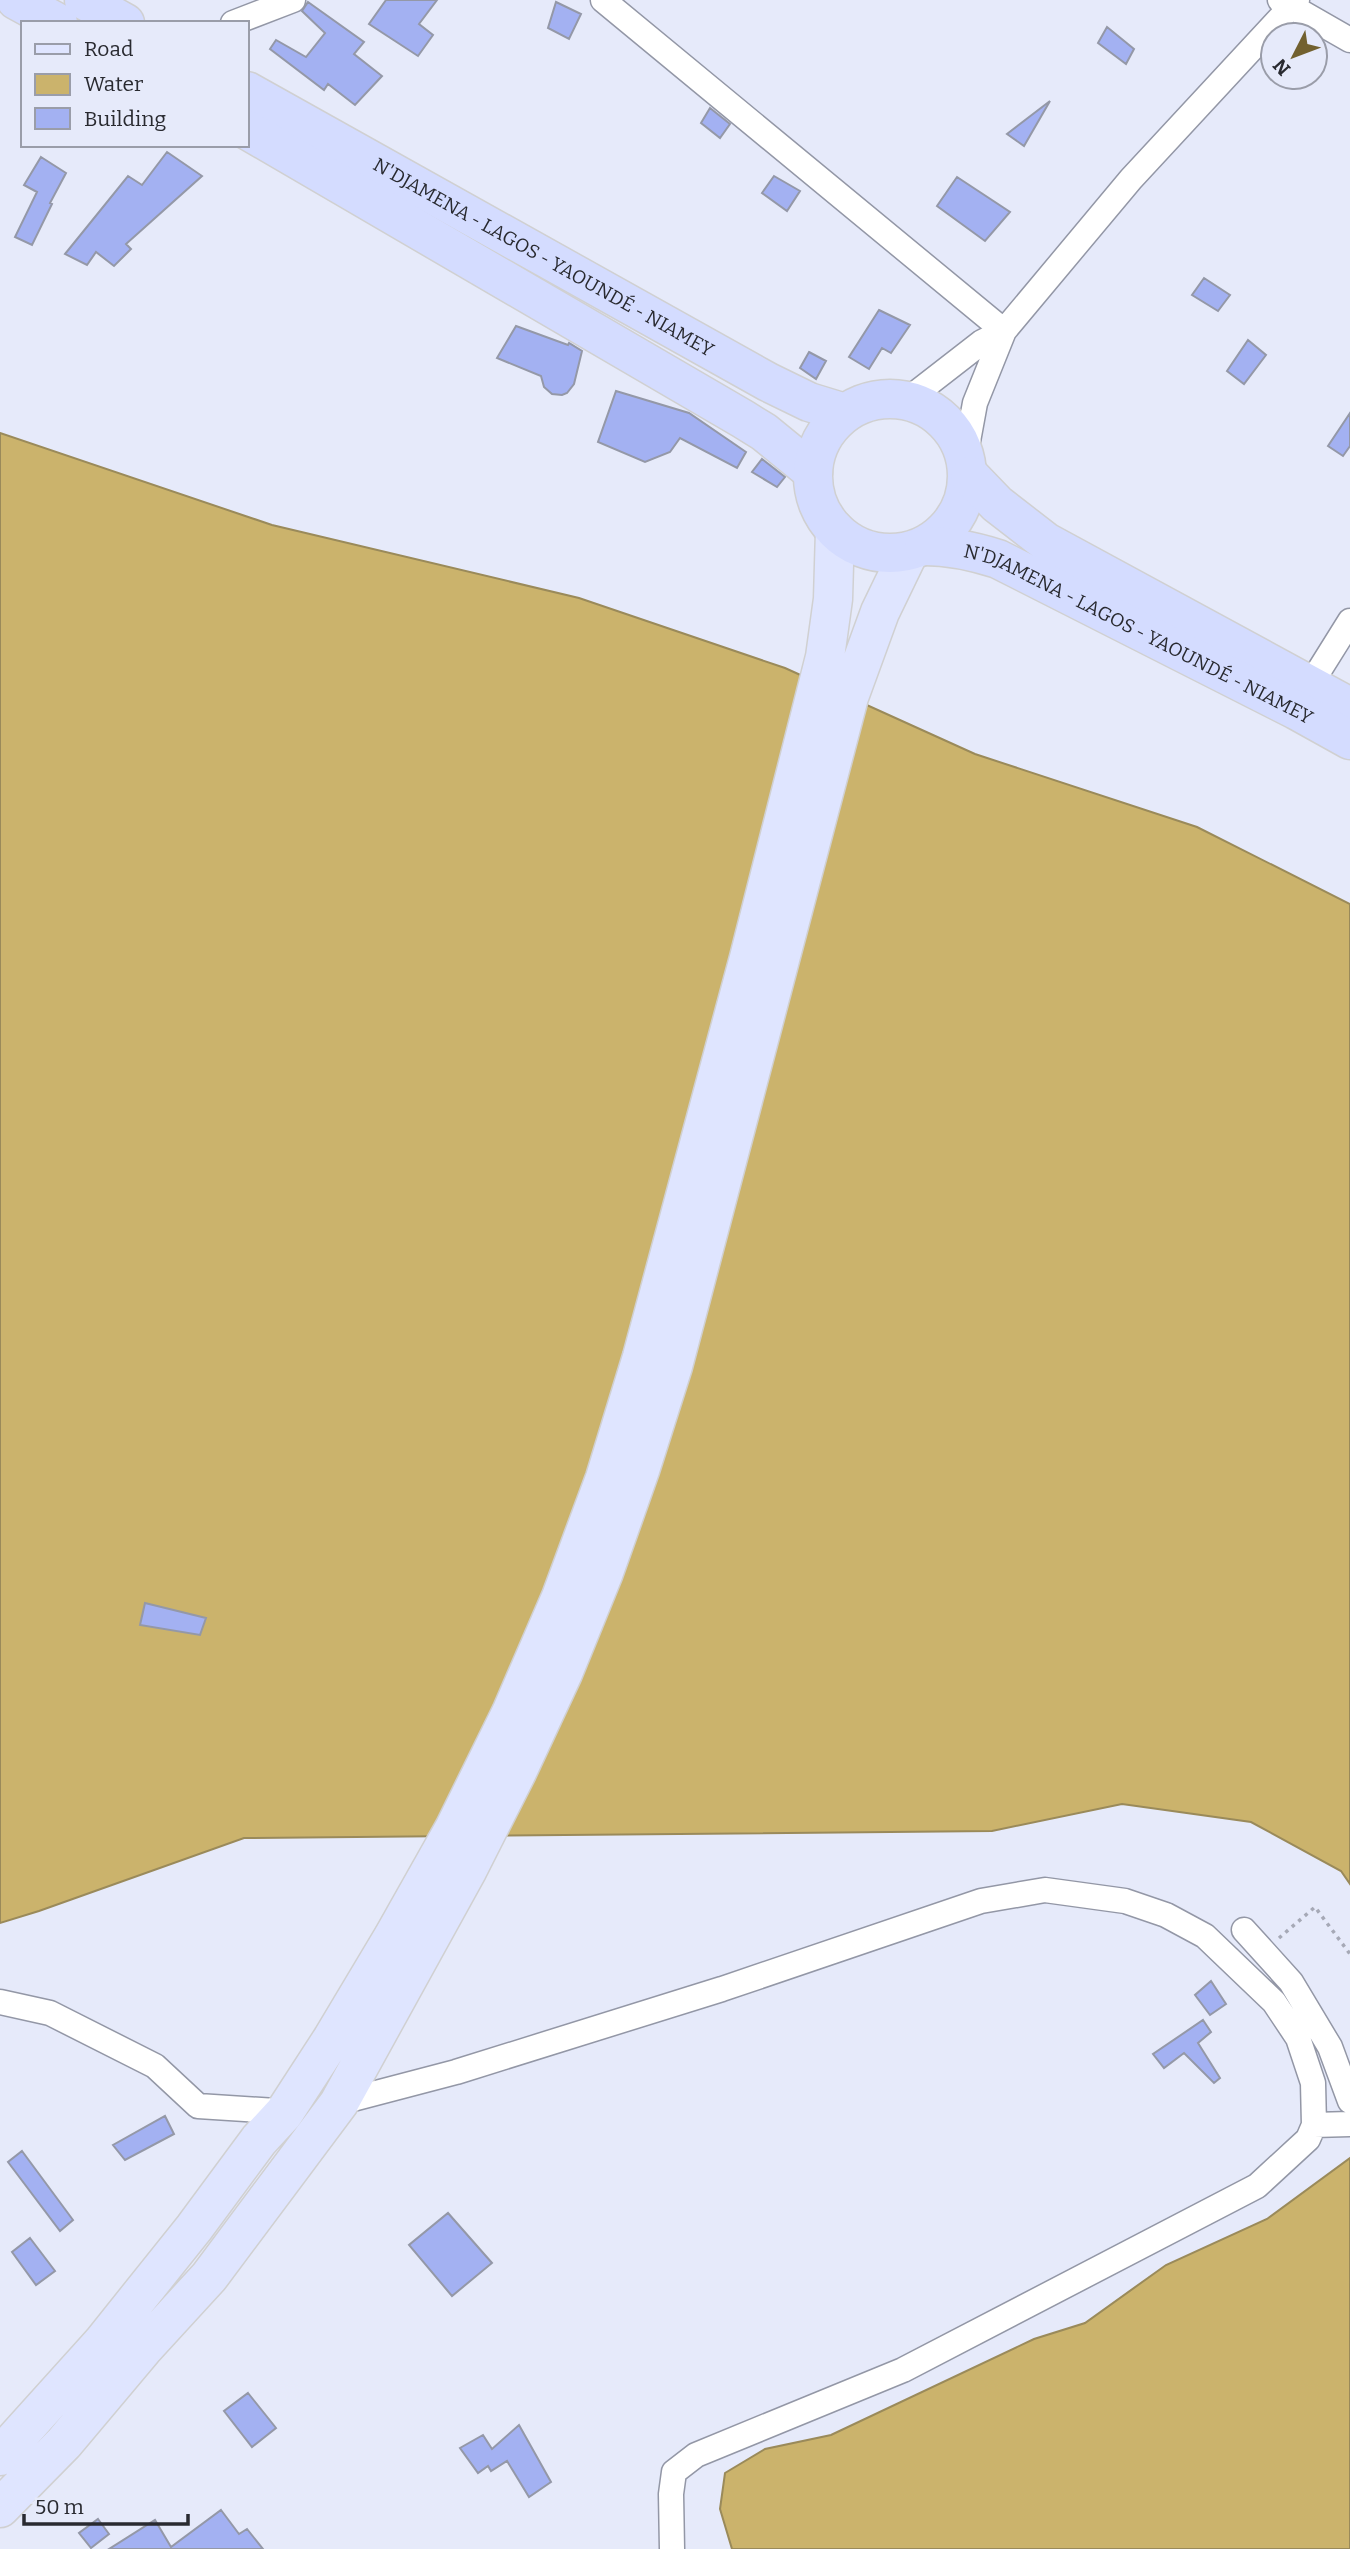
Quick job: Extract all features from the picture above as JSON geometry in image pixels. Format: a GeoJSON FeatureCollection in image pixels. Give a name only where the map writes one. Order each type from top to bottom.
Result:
{"type":"FeatureCollection","features":[{"type":"Feature","properties":{"kind":"highway"},"geometry":{"type":"LineString","coordinates":[[16,0],[54,21]]}},
{"type":"Feature","properties":{"kind":"highway"},"geometry":{"type":"LineString","coordinates":[[84,0],[121,21]]}},
{"type":"Feature","properties":{"kind":"highway","name":"N'DJAMENA - LAGOS - YAOUNDÉ - NIAMEY"},"geometry":{"type":"LineString","coordinates":[[248,92],[768,382],[809,402],[845,413]]}},
{"type":"Feature","properties":{"kind":"highway","name":"N'DJAMENA - LAGOS - YAOUNDÉ - NIAMEY"},"geometry":{"type":"LineString","coordinates":[[248,131],[765,432],[813,471]]}},
{"type":"Feature","properties":{"kind":"highway"},"geometry":{"type":"LineString","coordinates":[[874,401],[906,401],[921,405],[947,424],[968,464],[958,514],[937,538],[916,549],[876,552],[854,544],[835,530],[817,503],[813,471],[816,455],[822,439],[845,413],[874,401]]}},
{"type":"Feature","properties":{"kind":"highway","name":"N'DJAMENA - LAGOS - YAOUNDÉ - NIAMEY"},"geometry":{"type":"LineString","coordinates":[[968,464],[997,504],[1046,542],[1350,707]]}},
{"type":"Feature","properties":{"kind":"highway","name":"N'DJAMENA - LAGOS - YAOUNDÉ - NIAMEY"},"geometry":{"type":"LineString","coordinates":[[916,549],[949,546],[998,559],[1350,740]]}},
{"type":"Feature","properties":{"kind":"main road"},"geometry":{"type":"LineString","coordinates":[[0,2456],[102,2343],[194,2228],[259,2140],[284,2113],[386,1949],[455,1827],[511,1713],[561,1597],[605,1478],[650,1330],[819,683],[833,599],[835,530]]}},
{"type":"Feature","properties":{"kind":"main road"},"geometry":{"type":"LineString","coordinates":[[0,2508],[64,2443],[143,2349],[209,2277],[339,2104],[468,1869],[517,1772],[563,1673],[604,1572],[640,1470],[673,1366],[849,697],[880,612],[916,549]]}},
{"type":"Feature","properties":{"kind":"street"},"geometry":{"type":"LineString","coordinates":[[238,21],[293,0]]}},
{"type":"Feature","properties":{"kind":"street"},"geometry":{"type":"LineString","coordinates":[[603,0],[1004,331]]}},
{"type":"Feature","properties":{"kind":"street"},"geometry":{"type":"LineString","coordinates":[[968,464],[975,403],[1004,331],[1131,179],[1290,2],[1350,40]]}},
{"type":"Feature","properties":{"kind":"street"},"geometry":{"type":"LineString","coordinates":[[906,401],[982,342],[1004,331]]}},
{"type":"Feature","properties":{"kind":"street"},"geometry":{"type":"LineString","coordinates":[[1310,685],[1350,621]]}},
{"type":"Feature","properties":{"kind":"street"},"geometry":{"type":"LineString","coordinates":[[0,2002],[50,2013],[155,2066],[198,2106],[284,2113],[339,2104],[456,2072],[722,1989],[981,1901],[1045,1890],[1125,1901],[1166,1915],[1205,1936],[1274,2002],[1298,2038],[1313,2083],[1314,2125],[1308,2139],[1257,2186],[903,2370],[696,2455],[674,2472],[671,2504],[672,2549]]}},
{"type":"Feature","properties":{"kind":"street"},"geometry":{"type":"LineString","coordinates":[[1244,1930],[1291,1982],[1330,2047],[1350,2101]]}},
{"type":"Feature","properties":{"kind":"street"},"geometry":{"type":"LineString","coordinates":[[1314,2125],[1350,2124]]}},
{"type":"Feature","properties":{"kind":"path"},"geometry":{"type":"LineString","coordinates":[[1264,1952],[1315,1906],[1350,1954]]}},
{"type":"Feature","properties":{"kind":"water"},"geometry":{"type":"Polygon","coordinates":[[[0,433],[272,525],[579,598],[785,668],[975,754],[1197,827],[1350,904],[1350,1884],[1341,1871],[1251,1822],[1122,1804],[992,1831],[244,1838],[0,1923],[0,433]]]}},
{"type":"Feature","properties":{"kind":"water"},"geometry":{"type":"Polygon","coordinates":[[[1350,2158],[1350,2549],[732,2549],[720,2509],[725,2473],[765,2449],[831,2435],[1034,2339],[1085,2323],[1166,2265],[1267,2219],[1350,2158]]]}},
{"type":"Feature","properties":{"kind":"building"},"geometry":{"type":"Polygon","coordinates":[[[386,0],[437,0],[419,24],[433,35],[418,56],[369,24],[386,0]]]}},
{"type":"Feature","properties":{"kind":"building"},"geometry":{"type":"Polygon","coordinates":[[[308,2],[364,42],[354,54],[382,76],[355,105],[328,84],[324,90],[270,49],[276,40],[306,57],[325,33],[302,11],[308,2]]]}},
{"type":"Feature","properties":{"kind":"building"},"geometry":{"type":"Polygon","coordinates":[[[556,2],[581,14],[569,39],[548,28],[556,2]]]}},
{"type":"Feature","properties":{"kind":"building"},"geometry":{"type":"Polygon","coordinates":[[[1107,27],[1134,49],[1126,64],[1098,43],[1107,27]]]}},
{"type":"Feature","properties":{"kind":"building"},"geometry":{"type":"Polygon","coordinates":[[[1050,101],[1024,146],[1007,134],[1050,101]]]}},
{"type":"Feature","properties":{"kind":"building"},"geometry":{"type":"Polygon","coordinates":[[[710,108],[730,124],[720,138],[701,123],[710,108]]]}},
{"type":"Feature","properties":{"kind":"building"},"geometry":{"type":"Polygon","coordinates":[[[167,152],[202,176],[126,244],[131,249],[114,266],[96,252],[87,265],[65,254],[128,176],[142,185],[167,152]]]}},
{"type":"Feature","properties":{"kind":"building"},"geometry":{"type":"Polygon","coordinates":[[[41,157],[66,173],[32,245],[15,237],[37,192],[24,185],[41,157]]]}},
{"type":"Feature","properties":{"kind":"building"},"geometry":{"type":"Polygon","coordinates":[[[774,176],[800,191],[787,211],[762,193],[774,176]]]}},
{"type":"Feature","properties":{"kind":"building"},"geometry":{"type":"Polygon","coordinates":[[[957,177],[1010,212],[985,241],[937,206],[957,177]]]}},
{"type":"Feature","properties":{"kind":"building"},"geometry":{"type":"Polygon","coordinates":[[[1204,278],[1230,295],[1218,311],[1192,295],[1204,278]]]}},
{"type":"Feature","properties":{"kind":"building"},"geometry":{"type":"Polygon","coordinates":[[[879,310],[910,325],[891,353],[882,348],[869,369],[849,357],[879,310]]]}},
{"type":"Feature","properties":{"kind":"building"},"geometry":{"type":"Polygon","coordinates":[[[516,326],[568,345],[569,343],[582,351],[574,384],[567,393],[552,394],[544,387],[541,376],[497,358],[516,326]]]}},
{"type":"Feature","properties":{"kind":"building"},"geometry":{"type":"Polygon","coordinates":[[[1248,340],[1266,355],[1244,384],[1227,371],[1248,340]]]}},
{"type":"Feature","properties":{"kind":"building"},"geometry":{"type":"Polygon","coordinates":[[[809,352],[826,361],[816,379],[800,368],[809,352]]]}},
{"type":"Feature","properties":{"kind":"building"},"geometry":{"type":"Polygon","coordinates":[[[616,391],[689,413],[746,452],[737,468],[680,438],[670,452],[645,462],[598,442],[616,391]]]}},
{"type":"Feature","properties":{"kind":"building"},"geometry":{"type":"Polygon","coordinates":[[[1350,413],[1350,446],[1343,456],[1328,446],[1350,413]]]}},
{"type":"Feature","properties":{"kind":"building"},"geometry":{"type":"Polygon","coordinates":[[[762,459],[785,477],[777,487],[752,472],[762,459]]]}},
{"type":"Feature","properties":{"kind":"building"},"geometry":{"type":"Polygon","coordinates":[[[145,1603],[206,1618],[200,1635],[140,1625],[145,1603]]]}},
{"type":"Feature","properties":{"kind":"building"},"geometry":{"type":"Polygon","coordinates":[[[1211,1981],[1226,2004],[1210,2015],[1195,1995],[1211,1981]]]}},
{"type":"Feature","properties":{"kind":"building"},"geometry":{"type":"Polygon","coordinates":[[[1203,2020],[1211,2032],[1198,2043],[1220,2078],[1214,2083],[1184,2053],[1164,2068],[1153,2054],[1203,2020]]]}},
{"type":"Feature","properties":{"kind":"building"},"geometry":{"type":"Polygon","coordinates":[[[165,2116],[174,2134],[125,2160],[113,2145],[165,2116]]]}},
{"type":"Feature","properties":{"kind":"building"},"geometry":{"type":"Polygon","coordinates":[[[22,2151],[73,2220],[60,2231],[8,2162],[22,2151]]]}},
{"type":"Feature","properties":{"kind":"building"},"geometry":{"type":"Polygon","coordinates":[[[448,2213],[492,2263],[452,2296],[409,2245],[448,2213]]]}},
{"type":"Feature","properties":{"kind":"building"},"geometry":{"type":"Polygon","coordinates":[[[30,2238],[55,2271],[36,2285],[12,2252],[30,2238]]]}},
{"type":"Feature","properties":{"kind":"building"},"geometry":{"type":"Polygon","coordinates":[[[248,2393],[276,2428],[252,2447],[224,2411],[248,2393]]]}},
{"type":"Feature","properties":{"kind":"building"},"geometry":{"type":"Polygon","coordinates":[[[519,2425],[551,2482],[529,2497],[507,2461],[491,2471],[488,2466],[478,2473],[460,2448],[483,2435],[492,2449],[519,2425]]]}},
{"type":"Feature","properties":{"kind":"building"},"geometry":{"type":"Polygon","coordinates":[[[221,2510],[239,2534],[247,2529],[263,2549],[109,2549],[155,2520],[171,2547],[221,2510]]]}},
{"type":"Feature","properties":{"kind":"building"},"geometry":{"type":"Polygon","coordinates":[[[98,2519],[109,2534],[91,2548],[79,2533],[98,2519]]]}}]}
